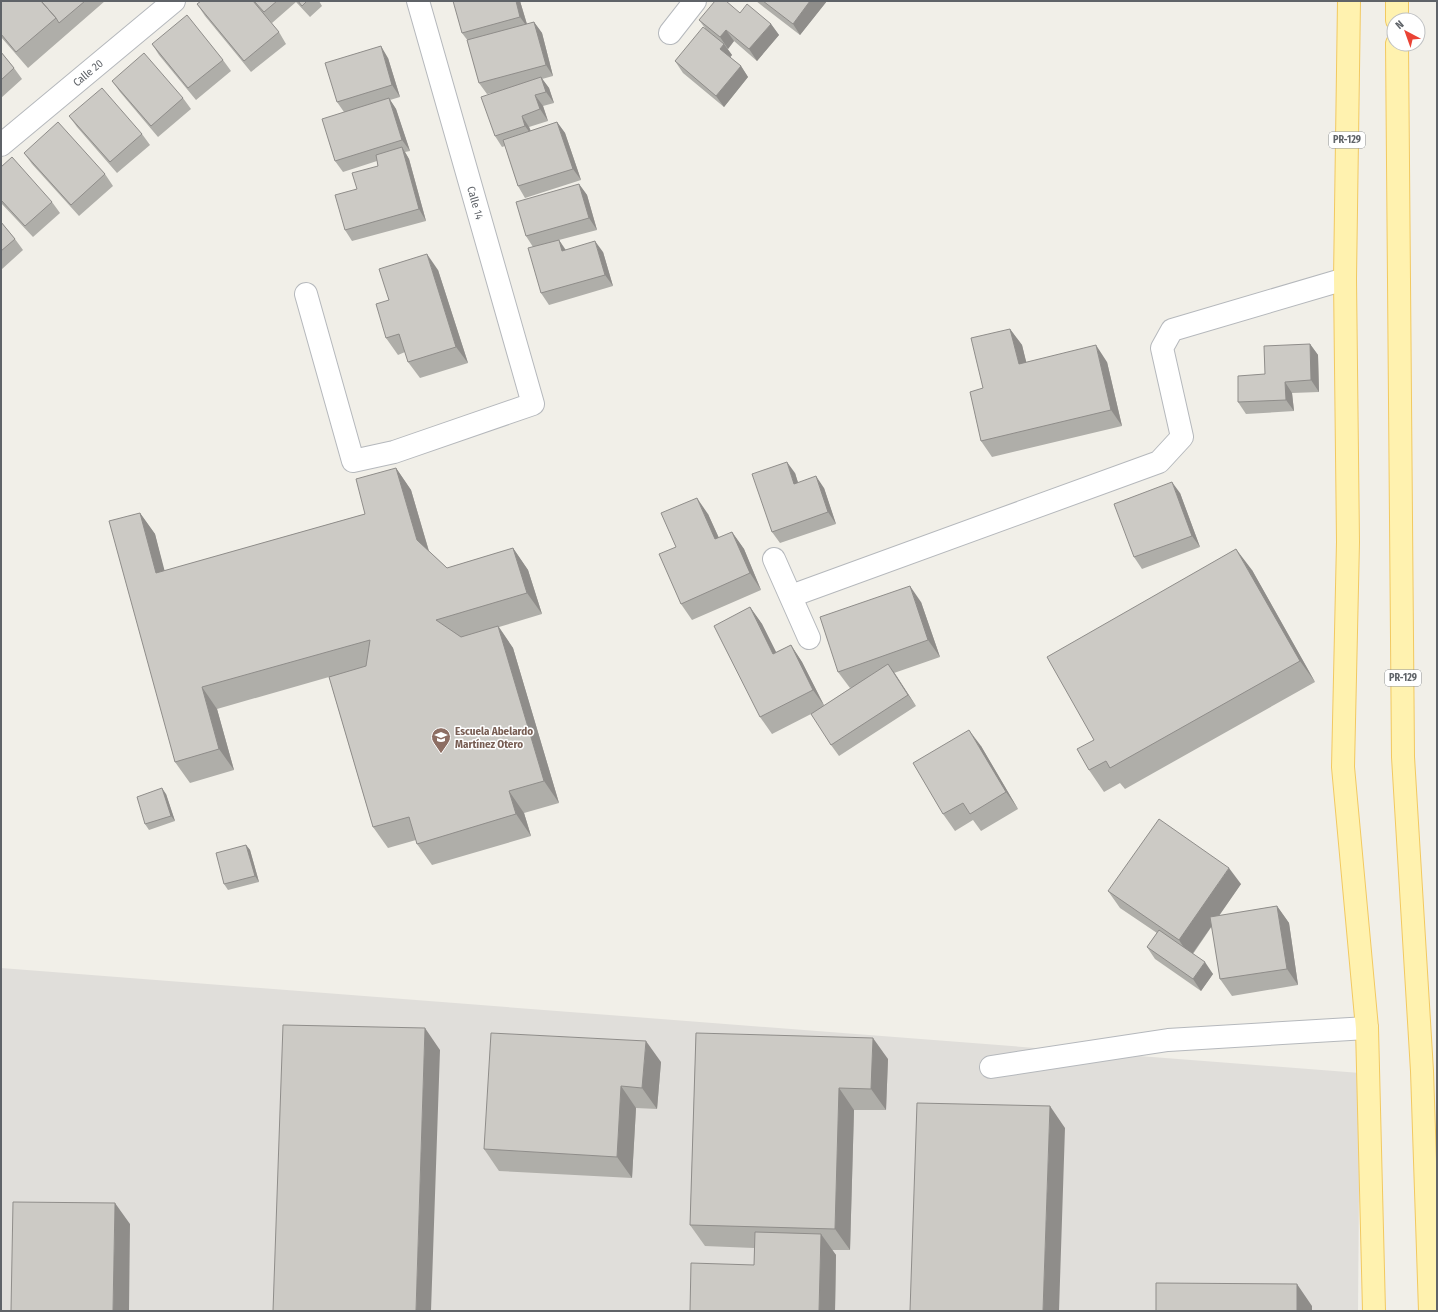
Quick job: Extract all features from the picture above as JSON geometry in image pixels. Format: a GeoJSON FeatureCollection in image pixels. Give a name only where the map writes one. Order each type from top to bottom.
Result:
{"type":"FeatureCollection","features":[{"type":"Feature","properties":{"kind":"main road","name":"PR-129"},"geometry":{"type":"LineString","coordinates":[[1349,1],[1345,279],[1348,542],[1343,767],[1367,1028],[1374,1311]]}},
{"type":"Feature","properties":{"kind":"main road"},"geometry":{"type":"LineString","coordinates":[[1397,1],[1397,12]]}},
{"type":"Feature","properties":{"kind":"main road","name":"PR-129"},"geometry":{"type":"LineString","coordinates":[[1397,52],[1403,757],[1422,1071],[1430,1311]]}},
{"type":"Feature","properties":{"kind":"street","name":"Calle 20"},"geometry":{"type":"LineString","coordinates":[[1,145],[174,1]]}},
{"type":"Feature","properties":{"kind":"street","name":"Calle 14"},"geometry":{"type":"LineString","coordinates":[[306,294],[353,461],[394,452],[533,404],[418,1]]}},
{"type":"Feature","properties":{"kind":"street"},"geometry":{"type":"LineString","coordinates":[[670,33],[695,1]]}},
{"type":"Feature","properties":{"kind":"street"},"geometry":{"type":"LineString","coordinates":[[791,596],[1158,462],[1182,437],[1162,348],[1172,330],[1345,279]]}},
{"type":"Feature","properties":{"kind":"street"},"geometry":{"type":"LineString","coordinates":[[774,559],[809,638]]}},
{"type":"Feature","properties":{"kind":"street"},"geometry":{"type":"LineString","coordinates":[[991,1067],[1168,1040],[1367,1028]]}},
{"type":"Feature","properties":{"kind":"shaded area"},"geometry":{"type":"Polygon","coordinates":[[[1,968],[1360,1073],[1358,1311],[1,1311],[1,968]]]}},
{"type":"Feature","properties":{"kind":"building"},"geometry":{"type":"Polygon","coordinates":[[[1,1],[41,1],[56,18],[16,52],[1,34],[1,1]]]}},
{"type":"Feature","properties":{"kind":"building"},"geometry":{"type":"Polygon","coordinates":[[[41,1],[85,1],[59,23],[41,1]]]}},
{"type":"Feature","properties":{"kind":"building"},"geometry":{"type":"Polygon","coordinates":[[[201,1],[253,1],[279,32],[244,61],[197,4],[201,1]]]}},
{"type":"Feature","properties":{"kind":"building"},"geometry":{"type":"Polygon","coordinates":[[[254,1],[277,1],[264,12],[254,1]]]}},
{"type":"Feature","properties":{"kind":"building"},"geometry":{"type":"Polygon","coordinates":[[[298,1],[307,1],[302,6],[298,1]]]}},
{"type":"Feature","properties":{"kind":"building"},"geometry":{"type":"Polygon","coordinates":[[[453,1],[516,1],[520,17],[462,33],[453,1]]]}},
{"type":"Feature","properties":{"kind":"building"},"geometry":{"type":"Polygon","coordinates":[[[715,1],[726,1],[740,13],[747,4],[771,24],[749,49],[726,30],[720,37],[699,20],[715,1]]]}},
{"type":"Feature","properties":{"kind":"building"},"geometry":{"type":"Polygon","coordinates":[[[763,1],[810,1],[793,24],[763,1]]]}},
{"type":"Feature","properties":{"kind":"building"},"geometry":{"type":"Polygon","coordinates":[[[187,15],[223,60],[188,88],[152,44],[187,15]]]}},
{"type":"Feature","properties":{"kind":"building"},"geometry":{"type":"Polygon","coordinates":[[[534,22],[546,65],[479,83],[467,40],[534,22]]]}},
{"type":"Feature","properties":{"kind":"building"},"geometry":{"type":"Polygon","coordinates":[[[703,27],[724,44],[720,49],[741,66],[716,96],[675,61],[703,27]]]}},
{"type":"Feature","properties":{"kind":"building"},"geometry":{"type":"Polygon","coordinates":[[[381,46],[392,85],[337,102],[325,63],[381,46]]]}},
{"type":"Feature","properties":{"kind":"building"},"geometry":{"type":"Polygon","coordinates":[[[1,52],[14,68],[1,80],[1,52]]]}},
{"type":"Feature","properties":{"kind":"building"},"geometry":{"type":"Polygon","coordinates":[[[144,53],[183,98],[151,126],[112,81],[144,53]]]}},
{"type":"Feature","properties":{"kind":"building"},"geometry":{"type":"Polygon","coordinates":[[[541,77],[546,92],[535,95],[540,109],[522,116],[525,126],[495,136],[481,97],[541,77]]]}},
{"type":"Feature","properties":{"kind":"building"},"geometry":{"type":"Polygon","coordinates":[[[102,88],[142,134],[110,162],[69,116],[102,88]]]}},
{"type":"Feature","properties":{"kind":"building"},"geometry":{"type":"Polygon","coordinates":[[[389,98],[402,140],[335,161],[322,119],[389,98]]]}},
{"type":"Feature","properties":{"kind":"building"},"geometry":{"type":"Polygon","coordinates":[[[58,122],[105,174],[71,205],[24,153],[58,122]]]}},
{"type":"Feature","properties":{"kind":"building"},"geometry":{"type":"Polygon","coordinates":[[[557,122],[573,169],[518,186],[503,140],[557,122]]]}},
{"type":"Feature","properties":{"kind":"building"},"geometry":{"type":"Polygon","coordinates":[[[402,147],[419,209],[345,230],[335,195],[357,189],[352,173],[378,166],[376,155],[402,147]]]}},
{"type":"Feature","properties":{"kind":"building"},"geometry":{"type":"Polygon","coordinates":[[[12,157],[52,202],[25,226],[1,200],[1,167],[12,157]]]}},
{"type":"Feature","properties":{"kind":"building"},"geometry":{"type":"Polygon","coordinates":[[[579,184],[589,218],[526,236],[516,202],[579,184]]]}},
{"type":"Feature","properties":{"kind":"building"},"geometry":{"type":"Polygon","coordinates":[[[1,222],[15,239],[1,251],[1,222]]]}},
{"type":"Feature","properties":{"kind":"building"},"geometry":{"type":"Polygon","coordinates":[[[559,240],[562,251],[595,241],[605,275],[541,293],[528,248],[559,240]]]}},
{"type":"Feature","properties":{"kind":"building"},"geometry":{"type":"Polygon","coordinates":[[[427,254],[456,347],[408,362],[399,334],[386,338],[376,304],[389,300],[379,269],[427,254]]]}},
{"type":"Feature","properties":{"kind":"building"},"geometry":{"type":"Polygon","coordinates":[[[1010,329],[1019,364],[1096,345],[1111,410],[981,441],[970,392],[983,388],[971,338],[1010,329]]]}},
{"type":"Feature","properties":{"kind":"building"},"geometry":{"type":"Polygon","coordinates":[[[1310,344],[1311,380],[1285,382],[1286,400],[1238,402],[1238,376],[1265,374],[1264,346],[1310,344]]]}},
{"type":"Feature","properties":{"kind":"building"},"geometry":{"type":"Polygon","coordinates":[[[787,462],[794,484],[816,476],[828,512],[772,532],[752,474],[787,462]]]}},
{"type":"Feature","properties":{"kind":"building"},"geometry":{"type":"Polygon","coordinates":[[[396,468],[417,540],[447,568],[513,548],[527,593],[436,620],[461,637],[498,626],[544,781],[509,791],[516,814],[417,844],[409,817],[373,827],[329,677],[366,666],[370,640],[202,687],[219,749],[175,762],[109,521],[140,513],[156,573],[365,514],[356,479],[396,468]]]}},
{"type":"Feature","properties":{"kind":"building"},"geometry":{"type":"Polygon","coordinates":[[[1172,482],[1192,536],[1134,557],[1114,504],[1172,482]]]}},
{"type":"Feature","properties":{"kind":"building"},"geometry":{"type":"Polygon","coordinates":[[[697,498],[715,539],[732,532],[750,573],[681,604],[659,554],[676,547],[661,513],[697,498]]]}},
{"type":"Feature","properties":{"kind":"building"},"geometry":{"type":"Polygon","coordinates":[[[1236,549],[1300,661],[1110,768],[1106,761],[1089,770],[1077,749],[1094,740],[1047,657],[1236,549]]]}},
{"type":"Feature","properties":{"kind":"building"},"geometry":{"type":"Polygon","coordinates":[[[910,586],[928,640],[838,672],[820,617],[910,586]]]}},
{"type":"Feature","properties":{"kind":"building"},"geometry":{"type":"Polygon","coordinates":[[[750,607],[773,654],[791,645],[813,690],[760,717],[714,626],[750,607]]]}},
{"type":"Feature","properties":{"kind":"building"},"geometry":{"type":"Polygon","coordinates":[[[888,664],[908,695],[831,745],[811,714],[888,664]]]}},
{"type":"Feature","properties":{"kind":"building"},"geometry":{"type":"Polygon","coordinates":[[[969,730],[1006,792],[970,814],[963,803],[943,814],[913,763],[969,730]]]}},
{"type":"Feature","properties":{"kind":"building"},"geometry":{"type":"Polygon","coordinates":[[[162,788],[171,816],[145,824],[137,797],[162,788]]]}},
{"type":"Feature","properties":{"kind":"building"},"geometry":{"type":"Polygon","coordinates":[[[1159,819],[1229,868],[1179,940],[1108,891],[1159,819]]]}},
{"type":"Feature","properties":{"kind":"building"},"geometry":{"type":"Polygon","coordinates":[[[246,845],[255,876],[224,884],[216,853],[246,845]]]}},
{"type":"Feature","properties":{"kind":"building"},"geometry":{"type":"Polygon","coordinates":[[[1277,906],[1287,969],[1220,979],[1210,917],[1277,906]]]}},
{"type":"Feature","properties":{"kind":"building"},"geometry":{"type":"Polygon","coordinates":[[[1159,930],[1205,962],[1193,979],[1147,947],[1159,930]]]}},
{"type":"Feature","properties":{"kind":"building"},"geometry":{"type":"Polygon","coordinates":[[[283,1025],[425,1028],[416,1311],[273,1311],[283,1025]]]}},
{"type":"Feature","properties":{"kind":"building"},"geometry":{"type":"Polygon","coordinates":[[[491,1033],[646,1041],[642,1088],[621,1086],[617,1157],[484,1149],[491,1033]]]}},
{"type":"Feature","properties":{"kind":"building"},"geometry":{"type":"Polygon","coordinates":[[[696,1033],[873,1038],[871,1089],[839,1088],[835,1229],[690,1225],[696,1033]]]}},
{"type":"Feature","properties":{"kind":"building"},"geometry":{"type":"Polygon","coordinates":[[[917,1103],[1050,1106],[1043,1311],[910,1311],[917,1103]]]}},
{"type":"Feature","properties":{"kind":"building"},"geometry":{"type":"Polygon","coordinates":[[[13,1202],[115,1203],[113,1311],[11,1311],[13,1202]]]}},
{"type":"Feature","properties":{"kind":"building"},"geometry":{"type":"Polygon","coordinates":[[[755,1232],[821,1234],[819,1311],[690,1311],[691,1263],[754,1265],[755,1232]]]}},
{"type":"Feature","properties":{"kind":"building"},"geometry":{"type":"Polygon","coordinates":[[[1156,1283],[1297,1284],[1297,1311],[1156,1311],[1156,1283]]]}},
{"type":"Feature","properties":{"kind":"place","name":"Escuela Abelardo Martínez Otero"},"geometry":{"type":"Point","coordinates":[441,754]}}]}
